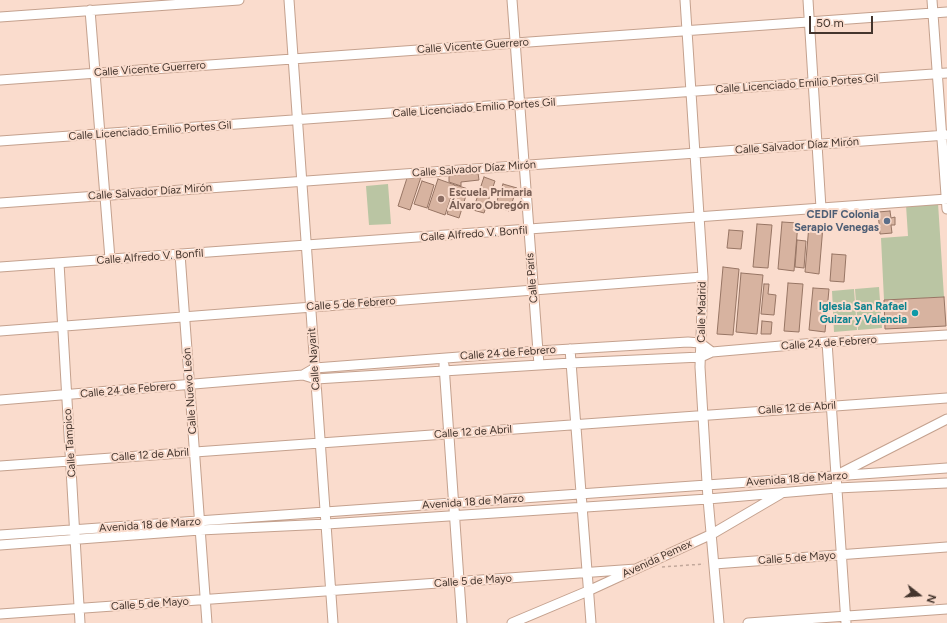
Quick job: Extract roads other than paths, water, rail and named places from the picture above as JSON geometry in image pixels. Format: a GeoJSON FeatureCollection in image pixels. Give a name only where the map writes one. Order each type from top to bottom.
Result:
{"type":"FeatureCollection","features":[{"type":"Feature","properties":{"kind":"street"},"geometry":{"type":"LineString","coordinates":[[0,17],[239,0]]}},
{"type":"Feature","properties":{"kind":"street","name":"Calle Nayarit"},"geometry":{"type":"LineString","coordinates":[[289,0],[333,623]]}},
{"type":"Feature","properties":{"kind":"street","name":"Calle París"},"geometry":{"type":"LineString","coordinates":[[512,0],[539,365]]}},
{"type":"Feature","properties":{"kind":"street","name":"Calle Madrid"},"geometry":{"type":"LineString","coordinates":[[685,0],[702,277],[700,367],[708,499],[719,623]]}},
{"type":"Feature","properties":{"kind":"street"},"geometry":{"type":"LineString","coordinates":[[808,0],[821,208]]}},
{"type":"Feature","properties":{"kind":"street"},"geometry":{"type":"LineString","coordinates":[[932,0],[942,74],[947,209]]}},
{"type":"Feature","properties":{"kind":"street"},"geometry":{"type":"LineString","coordinates":[[90,10],[110,259]]}},
{"type":"Feature","properties":{"kind":"street","name":"Calle Vicente Guerrero"},"geometry":{"type":"LineString","coordinates":[[0,80],[947,12]]}},
{"type":"Feature","properties":{"kind":"street","name":"Calle Licenciado Emilio Portes Gil"},"geometry":{"type":"LineString","coordinates":[[0,141],[942,74]]}},
{"type":"Feature","properties":{"kind":"street","name":"Calle Salvador Díaz Mirón"},"geometry":{"type":"LineString","coordinates":[[0,203],[944,136]]}},
{"type":"Feature","properties":{"kind":"street","name":"Calle Alfredo V. Bonfil"},"geometry":{"type":"LineString","coordinates":[[0,267],[947,199]]}},
{"type":"Feature","properties":{"kind":"street","name":"Calle Nuevo León"},"geometry":{"type":"LineString","coordinates":[[180,254],[206,623]]}},
{"type":"Feature","properties":{"kind":"street","name":"Calle Tampico"},"geometry":{"type":"LineString","coordinates":[[59,263],[80,623]]}},
{"type":"Feature","properties":{"kind":"street","name":"Calle 5 de Febrero"},"geometry":{"type":"LineString","coordinates":[[0,331],[702,277]]}},
{"type":"Feature","properties":{"kind":"street","name":"Calle 24 de Febrero"},"geometry":{"type":"LineString","coordinates":[[0,400],[303,375],[316,379],[571,363],[701,357],[712,352],[827,342],[947,335]]}},
{"type":"Feature","properties":{"kind":"street","name":"Calle 24 de Febrero"},"geometry":{"type":"LineString","coordinates":[[303,375],[315,368],[538,351],[688,342],[700,343]]}},
{"type":"Feature","properties":{"kind":"street"},"geometry":{"type":"LineString","coordinates":[[827,342],[846,620]]}},
{"type":"Feature","properties":{"kind":"street"},"geometry":{"type":"LineString","coordinates":[[700,343],[712,352]]}},
{"type":"Feature","properties":{"kind":"street"},"geometry":{"type":"LineString","coordinates":[[570,349],[591,623]]}},
{"type":"Feature","properties":{"kind":"street"},"geometry":{"type":"LineString","coordinates":[[444,358],[462,623]]}},
{"type":"Feature","properties":{"kind":"street","name":"Calle 12 de Abril"},"geometry":{"type":"LineString","coordinates":[[0,466],[947,398]]}},
{"type":"Feature","properties":{"kind":"street"},"geometry":{"type":"LineString","coordinates":[[836,476],[947,419]]}},
{"type":"Feature","properties":{"kind":"street","name":"Avenida 18 de Marzo"},"geometry":{"type":"LineString","coordinates":[[0,545],[75,535],[200,526],[325,512],[947,468]]}},
{"type":"Feature","properties":{"kind":"street"},"geometry":{"type":"LineString","coordinates":[[786,492],[790,479]]}},
{"type":"Feature","properties":{"kind":"street","name":"Avenida 18 de Marzo"},"geometry":{"type":"LineString","coordinates":[[200,526],[327,524],[708,499],[837,488],[947,483]]}},
{"type":"Feature","properties":{"kind":"street","name":"Avenida Pemex"},"geometry":{"type":"LineString","coordinates":[[512,623],[588,591],[712,534],[786,492]]}},
{"type":"Feature","properties":{"kind":"street","name":"Avenida 18 de Marzo"},"geometry":{"type":"LineString","coordinates":[[0,535],[75,535]]}},
{"type":"Feature","properties":{"kind":"street","name":"Calle 5 de Mayo"},"geometry":{"type":"LineString","coordinates":[[714,564],[947,547]]}},
{"type":"Feature","properties":{"kind":"street","name":"Calle 5 de Mayo"},"geometry":{"type":"LineString","coordinates":[[0,614],[636,569]]}},
{"type":"Feature","properties":{"kind":"street"},"geometry":{"type":"LineString","coordinates":[[748,623],[846,620],[947,609]]}},
{"type":"Feature","properties":{"kind":"place","name":"Escuela Primaria Álvaro Obregón"},"geometry":{"type":"Point","coordinates":[441,199]}},
{"type":"Feature","properties":{"kind":"place","name":"CEDIF Colonia Serapio Venegas"},"geometry":{"type":"Point","coordinates":[887,221]}},
{"type":"Feature","properties":{"kind":"place","name":"Iglesia San Rafael Guizar y Valencia"},"geometry":{"type":"Point","coordinates":[915,313]}}]}
